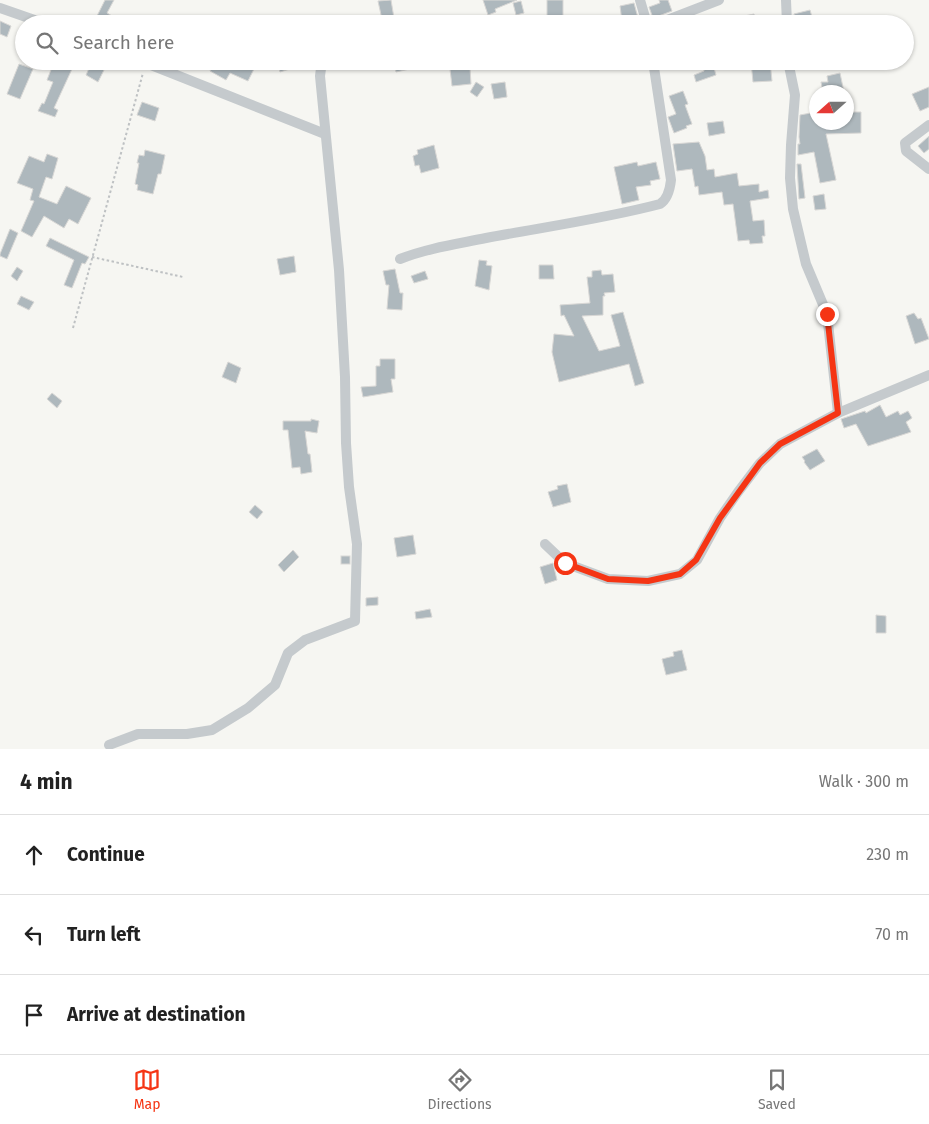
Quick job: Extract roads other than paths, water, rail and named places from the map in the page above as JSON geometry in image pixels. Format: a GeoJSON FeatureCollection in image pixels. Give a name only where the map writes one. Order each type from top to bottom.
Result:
{"type":"FeatureCollection","features":[{"type":"Feature","properties":{"kind":"street"},"geometry":{"type":"LineString","coordinates":[[640,0],[644,15]]}},
{"type":"Feature","properties":{"kind":"street"},"geometry":{"type":"LineString","coordinates":[[680,15],[719,0]]}},
{"type":"Feature","properties":{"kind":"street"},"geometry":{"type":"LineString","coordinates":[[786,0],[787,15]]}},
{"type":"Feature","properties":{"kind":"street"},"geometry":{"type":"LineString","coordinates":[[0,8],[20,15]]}},
{"type":"Feature","properties":{"kind":"street"},"geometry":{"type":"LineString","coordinates":[[163,70],[325,134]]}},
{"type":"Feature","properties":{"kind":"street"},"geometry":{"type":"LineString","coordinates":[[109,746],[138,734],[187,734],[212,730],[248,708],[275,685],[288,653],[299,644],[355,621],[357,544],[349,487],[339,270],[325,134],[321,70]]}},
{"type":"Feature","properties":{"kind":"street"},"geometry":{"type":"LineString","coordinates":[[400,259],[425,250],[520,231],[615,216],[664,202],[671,180],[654,70]]}},
{"type":"Feature","properties":{"kind":"street"},"geometry":{"type":"LineString","coordinates":[[790,70],[795,95],[790,162],[793,210],[806,264],[827,314],[838,413]]}},
{"type":"Feature","properties":{"kind":"street"},"geometry":{"type":"LineString","coordinates":[[929,125],[905,143],[906,151],[929,169]]}},
{"type":"Feature","properties":{"kind":"street"},"geometry":{"type":"LineString","coordinates":[[545,544],[565,563],[608,579],[648,581],[680,574],[696,560],[720,518],[760,463],[780,444],[838,413],[929,375]]}}]}
